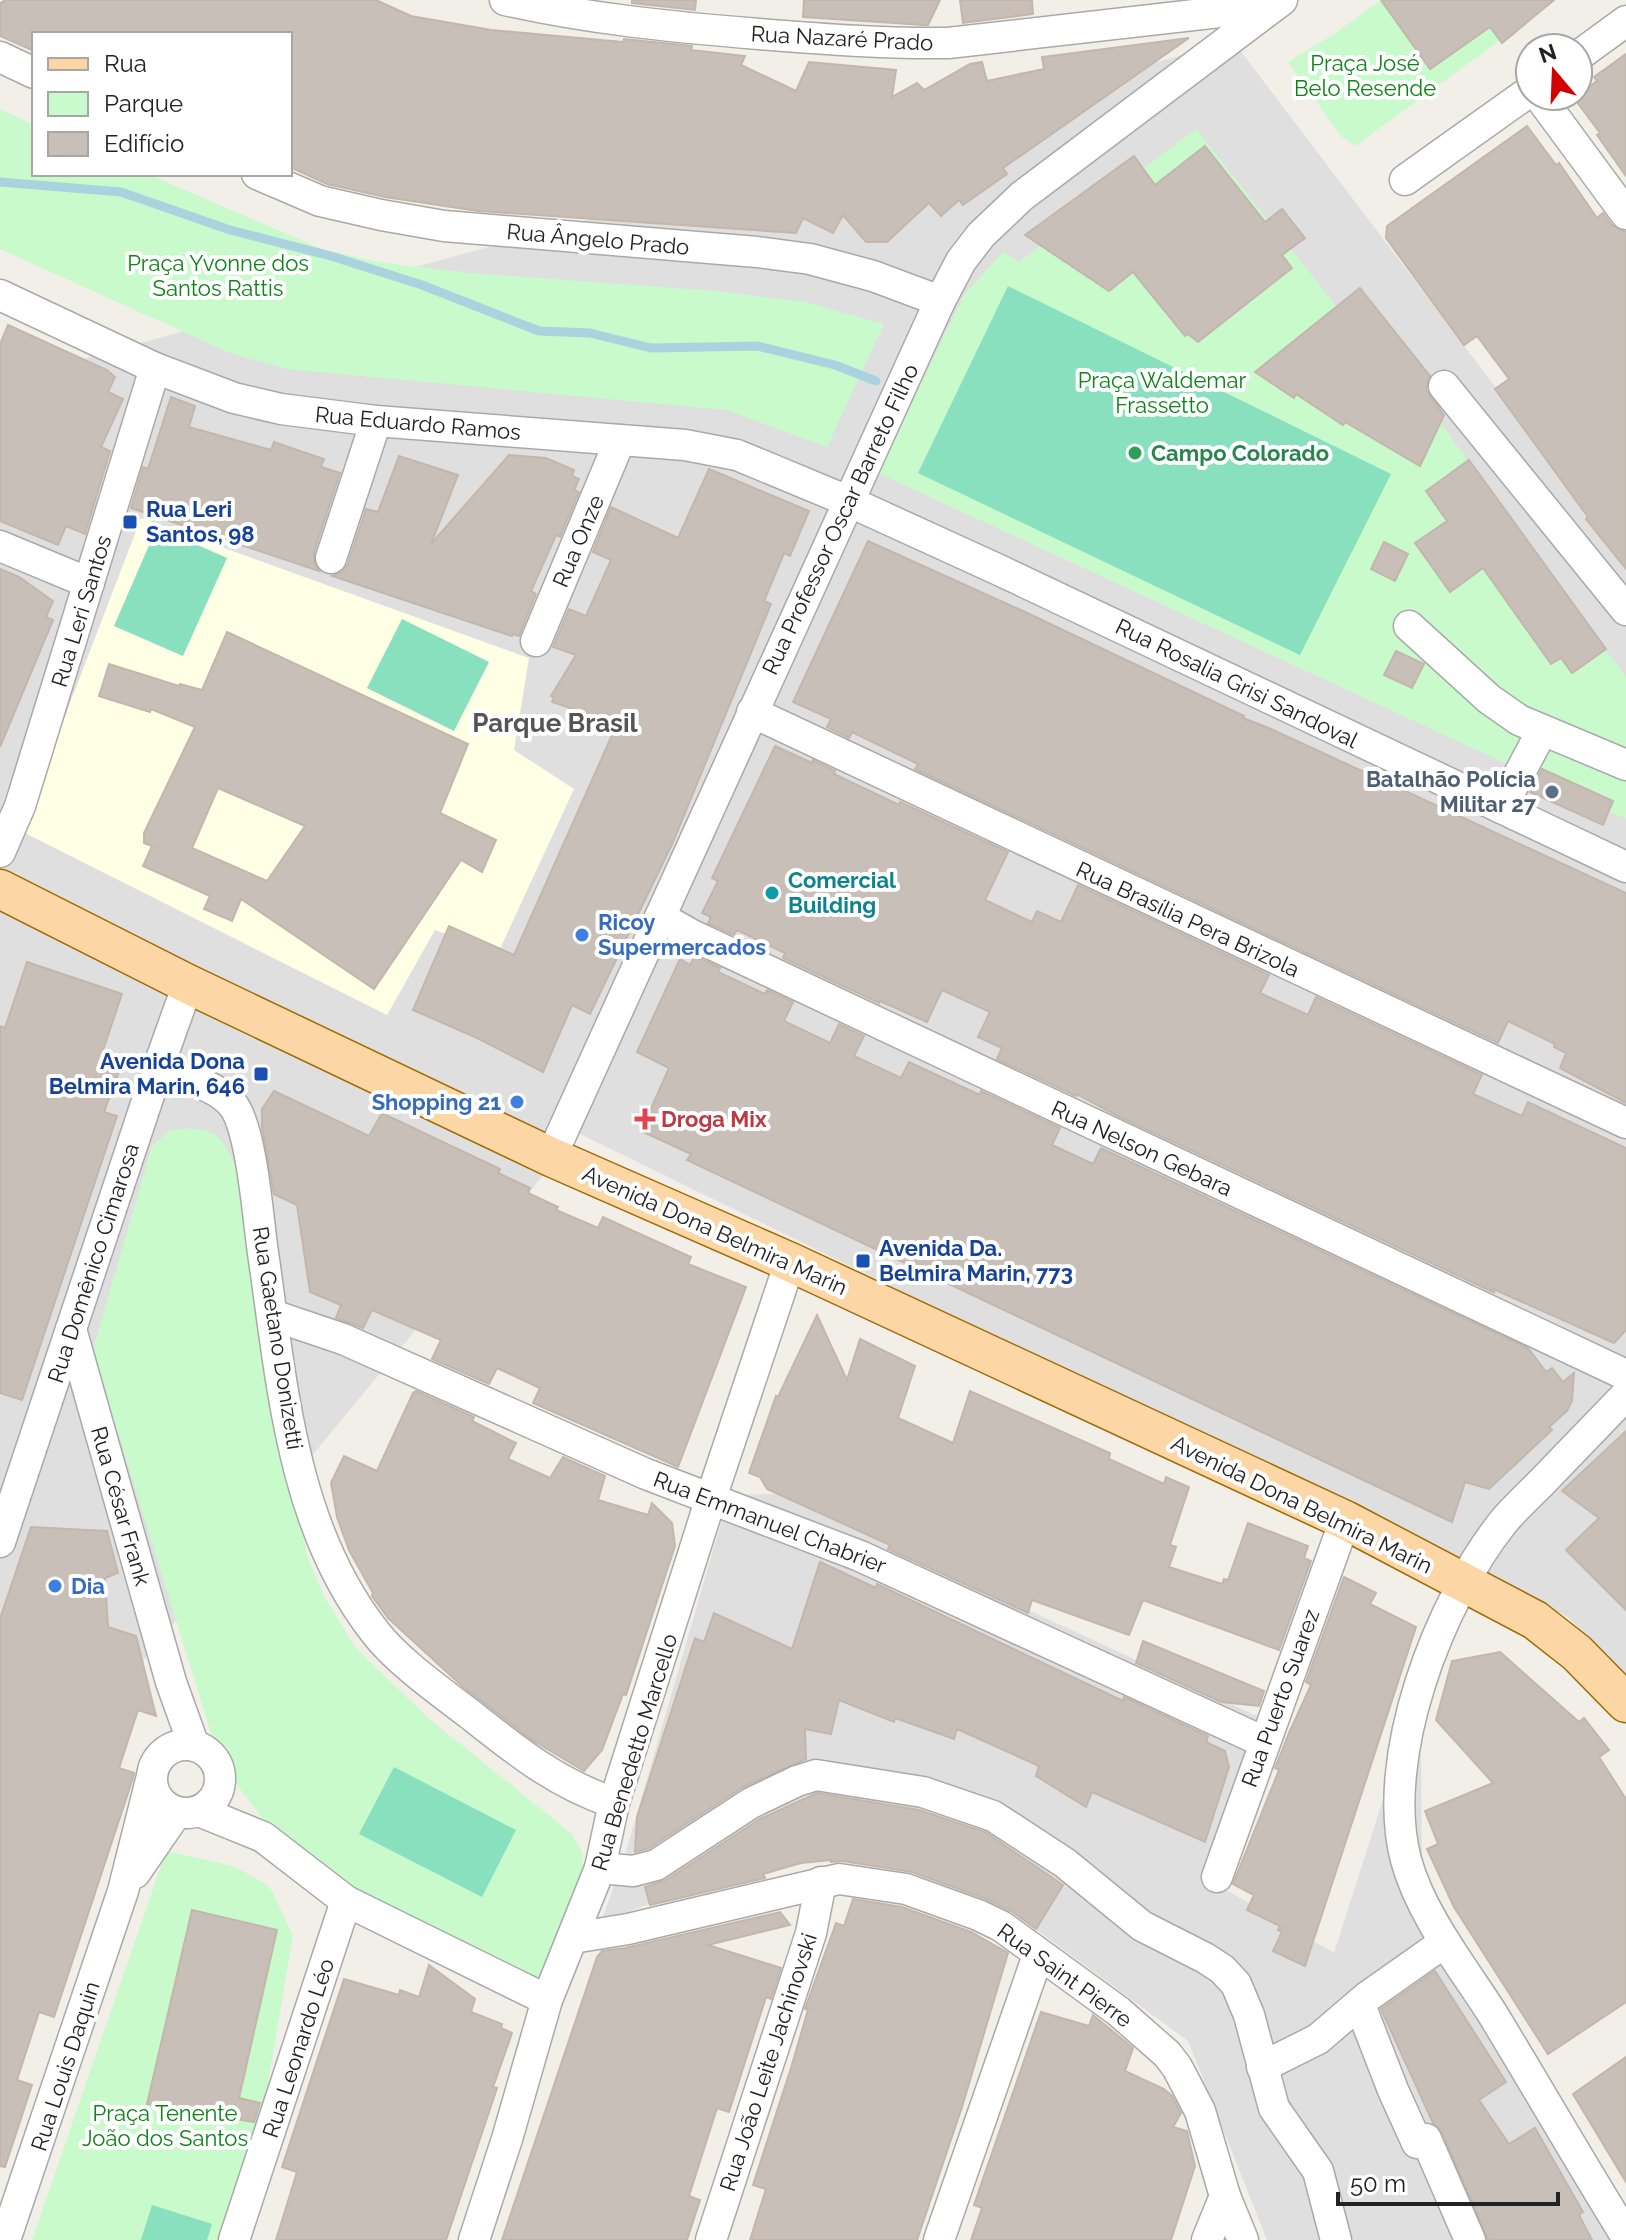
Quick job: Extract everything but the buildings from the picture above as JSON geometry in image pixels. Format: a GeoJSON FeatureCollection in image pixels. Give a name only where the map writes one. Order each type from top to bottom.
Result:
{"type":"FeatureCollection","features":[{"type":"Feature","properties":{"kind":"main road","name":"Avenida Dona Belmira Marin"},"geometry":{"type":"LineString","coordinates":[[0,889],[188,984],[551,1157],[790,1262],[1345,1520],[1535,1620],[1577,1653],[1626,1703]]}},
{"type":"Feature","properties":{"kind":"street","name":"Rua Nazaré Prado"},"geometry":{"type":"LineString","coordinates":[[513,1],[588,17],[692,29],[902,44],[948,43],[1279,3]]}},
{"type":"Feature","properties":{"kind":"street","name":"Rua Professor Oscar Barreto Filho"},"geometry":{"type":"LineString","coordinates":[[551,1157],[848,501],[961,261],[1022,196],[1279,3]]}},
{"type":"Feature","properties":{"kind":"street"},"geometry":{"type":"LineString","coordinates":[[1594,44],[1626,21]]}},
{"type":"Feature","properties":{"kind":"street"},"geometry":{"type":"LineString","coordinates":[[0,57],[32,72]]}},
{"type":"Feature","properties":{"kind":"street"},"geometry":{"type":"LineString","coordinates":[[1405,180],[1514,102]]}},
{"type":"Feature","properties":{"kind":"street"},"geometry":{"type":"LineString","coordinates":[[1551,112],[1626,214]]}},
{"type":"Feature","properties":{"kind":"street","name":"Rua Ângelo Prado"},"geometry":{"type":"LineString","coordinates":[[262,176],[320,201],[444,226],[810,259],[873,276],[940,301]]}},
{"type":"Feature","properties":{"kind":"street","name":"Rua Eduardo Ramos"},"geometry":{"type":"LineString","coordinates":[[0,295],[155,368],[234,398],[376,421],[685,445],[737,455],[848,501]]}},
{"type":"Feature","properties":{"kind":"street","name":"Rua Leri Santos"},"geometry":{"type":"LineString","coordinates":[[0,852],[20,806],[155,368]]}},
{"type":"Feature","properties":{"kind":"street"},"geometry":{"type":"LineString","coordinates":[[1444,386],[1626,610]]}},
{"type":"Feature","properties":{"kind":"street"},"geometry":{"type":"LineString","coordinates":[[331,558],[376,421]]}},
{"type":"Feature","properties":{"kind":"street","name":"Rua Onze"},"geometry":{"type":"LineString","coordinates":[[536,641],[620,440]]}},
{"type":"Feature","properties":{"kind":"street","name":"Rua Rosalia Grisi Sandoval"},"geometry":{"type":"LineString","coordinates":[[848,501],[1626,867]]}},
{"type":"Feature","properties":{"kind":"street"},"geometry":{"type":"LineString","coordinates":[[0,546],[89,583]]}},
{"type":"Feature","properties":{"kind":"street"},"geometry":{"type":"LineString","coordinates":[[1409,626],[1489,699],[1519,720],[1626,765]]}},
{"type":"Feature","properties":{"kind":"street","name":"Rua Brasília Pera Brizola"},"geometry":{"type":"LineString","coordinates":[[752,712],[1626,1123]]}},
{"type":"Feature","properties":{"kind":"street"},"geometry":{"type":"LineString","coordinates":[[1501,808],[1542,731]]}},
{"type":"Feature","properties":{"kind":"street","name":"Rua Nelson Gebara"},"geometry":{"type":"LineString","coordinates":[[660,917],[951,1058],[1626,1375]]}},
{"type":"Feature","properties":{"kind":"street","name":"Rua Domênico Cimarosa"},"geometry":{"type":"LineString","coordinates":[[0,1542],[5,1512],[71,1329],[188,984]]}},
{"type":"Feature","properties":{"kind":"street","name":"Rua Gaetano Donizetti"},"geometry":{"type":"LineString","coordinates":[[158,1068],[222,1095],[238,1113],[255,1186],[289,1425],[308,1500],[346,1591],[381,1640],[503,1740],[571,1787],[614,1803]]}},
{"type":"Feature","properties":{"kind":"street","name":"Rua Benedetto Marcello"},"geometry":{"type":"LineString","coordinates":[[474,2240],[547,2000],[600,1868],[614,1803],[790,1262]]}},
{"type":"Feature","properties":{"kind":"street","name":"Rua Emmanuel Chabrier"},"geometry":{"type":"LineString","coordinates":[[272,1315],[343,1339],[646,1474],[790,1527],[944,1592],[1264,1742]]}},
{"type":"Feature","properties":{"kind":"street","name":"Rua César Frank"},"geometry":{"type":"LineString","coordinates":[[71,1329],[171,1682],[194,1746]]}},
{"type":"Feature","properties":{"kind":"street"},"geometry":{"type":"LineString","coordinates":[[1626,1395],[1503,1522],[1463,1584],[1444,1622],[1417,1695],[1403,1742],[1400,1767],[1400,1821],[1407,1862],[1445,1942],[1563,2129],[1626,2236]]}},
{"type":"Feature","properties":{"kind":"street","name":"Rua Puerto Suarez"},"geometry":{"type":"LineString","coordinates":[[1217,1877],[1345,1520]]}},
{"type":"Feature","properties":{"kind":"street","name":"Rua César Frank"},"geometry":{"type":"LineString","coordinates":[[154,1770],[171,1682]]}},
{"type":"Feature","properties":{"kind":"street"},"geometry":{"type":"LineString","coordinates":[[263,1837],[163,1804],[154,1791],[154,1770],[162,1755],[172,1748],[194,1746],[212,1757],[220,1776],[263,1837],[346,1901],[547,2000]]}},
{"type":"Feature","properties":{"kind":"street","name":"Rua Louis Daquin"},"geometry":{"type":"LineString","coordinates":[[6,2225],[41,2140],[123,1891],[154,1770]]}},
{"type":"Feature","properties":{"kind":"street"},"geometry":{"type":"LineString","coordinates":[[188,1811],[215,1797],[220,1776]]}},
{"type":"Feature","properties":{"kind":"street"},"geometry":{"type":"LineString","coordinates":[[600,1868],[633,1871],[656,1865],[751,1803],[808,1777],[827,1776],[923,1792],[993,1816],[1065,1863],[1142,1926],[1222,1969],[1236,1984],[1249,2015],[1274,2108],[1318,2171],[1336,2240]]}},
{"type":"Feature","properties":{"kind":"street","name":"Rua Louis Daquin"},"geometry":{"type":"LineString","coordinates":[[123,1891],[188,1811]]}},
{"type":"Feature","properties":{"kind":"street","name":"Rua Saint Pierre"},"geometry":{"type":"LineString","coordinates":[[573,1938],[628,1929],[839,1879],[871,1882],[941,1900],[1001,1926],[1138,2027],[1177,2067],[1200,2111],[1225,2196],[1243,2240]]}},
{"type":"Feature","properties":{"kind":"street","name":"Rua João Leite Jachinovski"},"geometry":{"type":"LineString","coordinates":[[711,2240],[811,1933],[821,1882]]}},
{"type":"Feature","properties":{"kind":"street","name":"Rua Leonardo Léo"},"geometry":{"type":"LineString","coordinates":[[234,2240],[346,1901]]}},
{"type":"Feature","properties":{"kind":"street"},"geometry":{"type":"LineString","coordinates":[[1262,2067],[1318,2039],[1367,1997],[1445,1942]]}},
{"type":"Feature","properties":{"kind":"street"},"geometry":{"type":"LineString","coordinates":[[939,2240],[1038,1955]]}},
{"type":"Feature","properties":{"kind":"street"},"geometry":{"type":"LineString","coordinates":[[1360,2005],[1417,2143],[1426,2139],[1470,2240]]}},
{"type":"Feature","properties":{"kind":"street"},"geometry":{"type":"LineString","coordinates":[[1207,2240],[1225,2196]]}},
{"type":"Feature","properties":{"kind":"shaded area"},"geometry":{"type":"Polygon","coordinates":[[[1233,41],[1626,559],[1626,1680],[1568,1617],[578,1133],[29,1799],[0,1949],[0,382],[1233,41]]]}},
{"type":"Feature","properties":{"kind":"shaded area"},"geometry":{"type":"Polygon","coordinates":[[[141,518],[529,658],[514,750],[574,789],[498,953],[435,930],[387,1015],[21,831],[141,518]]]}},
{"type":"Feature","properties":{"kind":"shaded area"},"geometry":{"type":"Polygon","coordinates":[[[778,1494],[1285,1729],[1225,1889],[1334,1953],[1395,1762],[1421,1754],[1422,1869],[1626,2218],[1626,2240],[1267,2240],[1188,2041],[1000,1903],[866,1843],[759,1863],[601,1922],[625,1855],[729,1495],[778,1494]]]}},
{"type":"Feature","properties":{"kind":"green space","name":"Praça José Belo Resende"},"geometry":{"type":"Polygon","coordinates":[[[1381,0],[1555,0],[1355,146],[1341,136],[1288,62],[1381,0]]]}},
{"type":"Feature","properties":{"kind":"green space","name":"Praça Yvonne dos Santos Rattis"},"geometry":{"type":"Polygon","coordinates":[[[0,109],[32,124],[32,176],[153,176],[324,250],[385,263],[470,273],[716,291],[805,302],[884,324],[827,447],[727,410],[286,369],[230,353],[0,249],[0,109]]]}},
{"type":"Feature","properties":{"kind":"green space","name":"Praça Waldemar Frassetto"},"geometry":{"type":"Polygon","coordinates":[[[1196,129],[1347,320],[1429,406],[1532,552],[1626,677],[1626,819],[878,473],[964,295],[1003,252],[1019,262],[1196,129]]]}},
{"type":"Feature","properties":{"kind":"green space"},"geometry":{"type":"Polygon","coordinates":[[[1008,286],[1391,474],[1300,655],[918,473],[1008,286]]]}},
{"type":"Feature","properties":{"kind":"green space"},"geometry":{"type":"Polygon","coordinates":[[[157,527],[227,558],[183,656],[114,626],[157,527]]]}},
{"type":"Feature","properties":{"kind":"green space"},"geometry":{"type":"Polygon","coordinates":[[[402,619],[489,662],[454,731],[367,688],[402,619]]]}},
{"type":"Feature","properties":{"kind":"green space"},"geometry":{"type":"Polygon","coordinates":[[[187,1128],[213,1134],[223,1143],[235,1166],[307,1556],[325,1598],[355,1647],[427,1717],[572,1834],[583,1854],[582,1876],[555,1966],[537,1983],[339,1886],[272,1831],[233,1780],[213,1740],[98,1368],[94,1346],[152,1146],[169,1131],[187,1128]]]}},
{"type":"Feature","properties":{"kind":"green space"},"geometry":{"type":"Polygon","coordinates":[[[394,1767],[516,1830],[482,1897],[359,1834],[394,1767]]]}},
{"type":"Feature","properties":{"kind":"green space","name":"Praça Tenente João dos Santos"},"geometry":{"type":"Polygon","coordinates":[[[166,1851],[233,1866],[263,1882],[272,1891],[293,1936],[265,2101],[218,2240],[32,2240],[166,1851]]]}},
{"type":"Feature","properties":{"kind":"green space"},"geometry":{"type":"Polygon","coordinates":[[[152,2205],[212,2224],[207,2240],[141,2240],[152,2205]]]}},
{"type":"Feature","properties":{"kind":"waterway"},"geometry":{"type":"LineString","coordinates":[[0,182],[121,192],[230,230],[331,256],[422,285],[539,331],[590,333],[651,348],[757,346],[835,365],[876,381]]}},
{"type":"Feature","properties":{"kind":"place","name":"Campo Colorado"},"geometry":{"type":"Point","coordinates":[1135,453]}},
{"type":"Feature","properties":{"kind":"place","name":"Rua Leri Santos, 98"},"geometry":{"type":"Point","coordinates":[130,522]}},
{"type":"Feature","properties":{"kind":"place","name":"Batalhão Polícia Militar 27"},"geometry":{"type":"Point","coordinates":[1552,792]}},
{"type":"Feature","properties":{"kind":"place","name":"Comercial Building"},"geometry":{"type":"Point","coordinates":[772,893]}},
{"type":"Feature","properties":{"kind":"place","name":"Ricoy Supermercados"},"geometry":{"type":"Point","coordinates":[582,935]}},
{"type":"Feature","properties":{"kind":"place","name":"Avenida Dona Belmira Marin, 646"},"geometry":{"type":"Point","coordinates":[261,1074]}},
{"type":"Feature","properties":{"kind":"place","name":"Shopping 21"},"geometry":{"type":"Point","coordinates":[517,1102]}},
{"type":"Feature","properties":{"kind":"place","name":"Droga Mix"},"geometry":{"type":"Point","coordinates":[645,1119]}},
{"type":"Feature","properties":{"kind":"place","name":"Avenida Da. Belmira Marin, 773"},"geometry":{"type":"Point","coordinates":[863,1261]}},
{"type":"Feature","properties":{"kind":"place","name":"Dia"},"geometry":{"type":"Point","coordinates":[55,1586]}},
{"type":"Feature","properties":{"kind":"district","name":"Parque Brasil"},"geometry":{"type":"Point","coordinates":[555,723]}}]}
